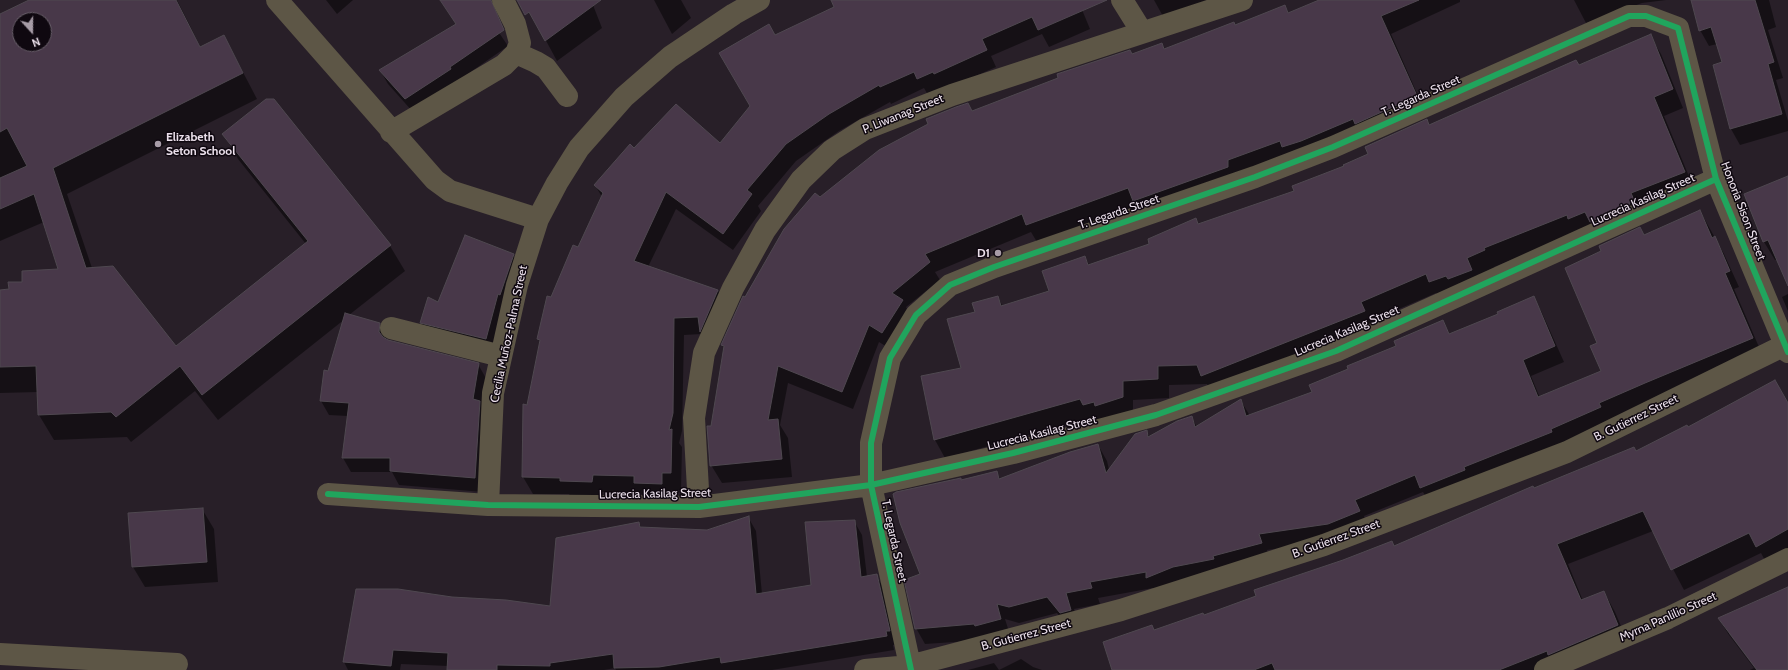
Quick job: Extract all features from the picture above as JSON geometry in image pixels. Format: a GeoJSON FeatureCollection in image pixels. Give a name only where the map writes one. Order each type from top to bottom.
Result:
{"type":"FeatureCollection","features":[{"type":"Feature","properties":{"kind":"street"},"geometry":{"type":"LineString","coordinates":[[277,0],[391,132],[435,180],[450,192],[538,219]]}},
{"type":"Feature","properties":{"kind":"street"},"geometry":{"type":"LineString","coordinates":[[391,132],[504,65],[516,54],[520,43],[515,24],[502,0]]}},
{"type":"Feature","properties":{"kind":"street","name":"Cecilia Muñoz-Palma Street"},"geometry":{"type":"LineString","coordinates":[[488,505],[493,393],[517,285],[538,219],[557,183],[579,148],[624,97],[670,57],[734,14],[759,0]]}},
{"type":"Feature","properties":{"kind":"street"},"geometry":{"type":"LineString","coordinates":[[1122,0],[1142,32]]}},
{"type":"Feature","properties":{"kind":"street","name":"P. Liwanag Street"},"geometry":{"type":"LineString","coordinates":[[699,507],[694,418],[704,353],[733,288],[765,230],[801,180],[832,150],[865,129],[952,95],[1242,0]]}},
{"type":"Feature","properties":{"kind":"street","name":"T. Legarda Street"},"geometry":{"type":"LineString","coordinates":[[911,668],[871,485],[871,444],[890,358],[916,315],[950,285],[994,267],[1255,177],[1333,147],[1629,16],[1646,16],[1678,28]]}},
{"type":"Feature","properties":{"kind":"street","name":"Honoria Sison Street"},"geometry":{"type":"LineString","coordinates":[[1678,28],[1716,179],[1786,348]]}},
{"type":"Feature","properties":{"kind":"street"},"geometry":{"type":"LineString","coordinates":[[516,54],[536,62],[546,68],[567,96]]}},
{"type":"Feature","properties":{"kind":"street","name":"Lucrecia Kasilag Street"},"geometry":{"type":"LineString","coordinates":[[328,494],[488,505],[699,507],[871,485],[1013,453],[1156,415],[1336,350],[1716,179]]}},
{"type":"Feature","properties":{"kind":"street"},"geometry":{"type":"LineString","coordinates":[[391,328],[501,356]]}},
{"type":"Feature","properties":{"kind":"street","name":"B. Gutierrez Street"},"geometry":{"type":"LineString","coordinates":[[865,670],[911,668],[1121,610],[1324,545],[1567,452],[1786,348]]}},
{"type":"Feature","properties":{"kind":"street","name":"Myrna Panlilio Street"},"geometry":{"type":"LineString","coordinates":[[1545,670],[1668,618],[1788,559]]}},
{"type":"Feature","properties":{"kind":"street"},"geometry":{"type":"LineString","coordinates":[[0,654],[177,664]]}},
{"type":"Feature","properties":{"kind":"building"},"geometry":{"type":"Polygon","coordinates":[[[29,0],[176,0],[200,47],[224,35],[243,73],[53,168],[86,268],[113,266],[176,346],[308,241],[222,134],[266,99],[274,99],[391,245],[202,395],[180,366],[116,417],[111,412],[38,415],[36,366],[0,367],[0,290],[9,289],[8,282],[22,282],[22,271],[58,269],[34,194],[0,209],[0,178],[27,166],[7,128],[0,132],[0,14],[29,0]]]}},
{"type":"Feature","properties":{"kind":"building"},"geometry":{"type":"Polygon","coordinates":[[[440,0],[491,0],[504,30],[450,67],[451,69],[405,99],[379,70],[456,24],[440,0]]]}},
{"type":"Feature","properties":{"kind":"building"},"geometry":{"type":"Polygon","coordinates":[[[517,0],[601,0],[545,41],[529,12],[525,15],[517,0]]]}},
{"type":"Feature","properties":{"kind":"building"},"geometry":{"type":"Polygon","coordinates":[[[831,0],[1107,0],[1038,30],[1032,17],[982,39],[987,50],[934,74],[933,72],[917,79],[914,72],[880,87],[879,85],[829,114],[786,144],[747,190],[752,194],[723,234],[666,192],[634,261],[718,290],[700,332],[698,317],[674,318],[673,413],[669,430],[672,429],[671,473],[662,473],[662,484],[634,483],[634,476],[593,475],[592,482],[560,481],[560,478],[522,477],[523,404],[527,405],[540,340],[537,339],[547,296],[551,297],[573,245],[578,247],[603,193],[594,185],[630,144],[634,148],[676,104],[720,143],[750,106],[719,53],[769,24],[775,35],[834,7],[831,0]]]}},
{"type":"Feature","properties":{"kind":"building"},"geometry":{"type":"Polygon","coordinates":[[[1319,0],[1419,0],[1381,16],[1417,96],[1355,124],[1353,119],[1301,141],[1282,147],[1280,141],[1228,160],[1228,167],[1133,201],[1128,188],[1026,225],[1022,214],[925,254],[930,262],[892,293],[903,300],[882,333],[869,325],[842,392],[778,366],[768,420],[778,419],[782,459],[710,466],[707,426],[711,426],[724,346],[721,345],[743,296],[745,297],[784,229],[815,193],[820,197],[879,150],[928,124],[926,119],[956,107],[968,103],[972,111],[1058,78],[1057,74],[1130,50],[1132,54],[1162,43],[1164,49],[1234,22],[1235,25],[1285,5],[1288,13],[1319,0]]]}},
{"type":"Feature","properties":{"kind":"building"},"geometry":{"type":"Polygon","coordinates":[[[1691,0],[1755,0],[1774,62],[1768,64],[1782,114],[1730,129],[1713,65],[1722,62],[1711,27],[1699,31],[1691,0]]]}},
{"type":"Feature","properties":{"kind":"building"},"geometry":{"type":"Polygon","coordinates":[[[1651,34],[1673,89],[1654,97],[1685,172],[1631,193],[1634,200],[1629,202],[1630,204],[1590,222],[1585,212],[1568,219],[1567,215],[1484,248],[1485,250],[1467,258],[1472,270],[1448,279],[1446,276],[1429,282],[1426,274],[1361,302],[1365,311],[1201,376],[1197,365],[1158,366],[1158,379],[1123,381],[1123,397],[1095,406],[1094,402],[1083,405],[1080,399],[934,440],[921,376],[961,368],[947,319],[975,312],[972,303],[998,296],[1001,306],[1049,291],[1042,271],[1085,256],[1088,265],[1149,244],[1148,239],[1196,218],[1198,224],[1294,191],[1292,186],[1344,166],[1343,165],[1368,154],[1365,147],[1427,119],[1429,125],[1576,60],[1579,65],[1651,34]]]}},
{"type":"Feature","properties":{"kind":"building"},"geometry":{"type":"Polygon","coordinates":[[[1788,176],[1788,286],[1768,240],[1763,242],[1744,194],[1788,176]]]}},
{"type":"Feature","properties":{"kind":"building"},"geometry":{"type":"Polygon","coordinates":[[[1700,210],[1712,238],[1715,236],[1730,271],[1725,273],[1753,338],[1599,403],[1601,407],[1551,429],[1552,432],[1464,467],[1465,470],[1420,488],[1415,475],[1355,500],[1360,511],[1328,524],[1259,534],[1262,543],[1213,556],[1214,559],[1173,567],[1146,578],[1146,572],[1090,582],[1092,588],[1066,593],[1071,610],[1060,613],[1047,597],[1009,607],[997,604],[1001,619],[975,626],[974,624],[915,629],[904,580],[920,574],[900,523],[893,494],[896,492],[961,478],[961,480],[997,471],[999,479],[1070,452],[1098,444],[1106,473],[1135,434],[1147,430],[1148,437],[1177,421],[1192,416],[1195,427],[1241,399],[1246,416],[1312,392],[1309,385],[1348,369],[1347,366],[1396,346],[1394,341],[1443,320],[1449,334],[1498,314],[1497,312],[1534,296],[1555,346],[1523,360],[1538,397],[1601,371],[1590,346],[1597,343],[1565,268],[1601,251],[1599,246],[1640,227],[1644,235],[1700,210]]]}},
{"type":"Feature","properties":{"kind":"building"},"geometry":{"type":"Polygon","coordinates":[[[465,235],[514,254],[500,295],[498,294],[486,339],[420,323],[428,297],[438,302],[465,235]]]}},
{"type":"Feature","properties":{"kind":"building"},"geometry":{"type":"Polygon","coordinates":[[[345,313],[380,323],[379,332],[388,340],[479,363],[473,399],[480,401],[475,478],[390,471],[390,458],[342,458],[349,403],[320,401],[324,370],[328,371],[345,313]]]}},
{"type":"Feature","properties":{"kind":"building"},"geometry":{"type":"Polygon","coordinates":[[[1775,380],[1788,403],[1788,529],[1756,547],[1749,533],[1671,570],[1643,511],[1557,544],[1581,600],[1604,591],[1618,625],[1548,655],[1547,651],[1499,670],[1275,670],[1272,663],[1254,670],[1112,670],[1103,642],[1152,625],[1154,630],[1203,613],[1204,615],[1256,596],[1254,590],[1343,560],[1392,541],[1394,546],[1533,486],[1534,488],[1634,447],[1636,451],[1687,425],[1688,427],[1775,380]]]}},
{"type":"Feature","properties":{"kind":"building"},"geometry":{"type":"Polygon","coordinates":[[[203,508],[207,562],[132,567],[128,513],[203,508]]]}},
{"type":"Feature","properties":{"kind":"building"},"geometry":{"type":"Polygon","coordinates":[[[749,516],[756,594],[811,585],[805,522],[855,520],[861,577],[877,574],[890,631],[886,631],[887,636],[721,663],[720,657],[659,667],[614,668],[613,654],[550,663],[550,666],[497,665],[497,670],[447,670],[448,653],[393,650],[391,666],[343,662],[356,589],[398,589],[452,597],[506,600],[550,606],[556,538],[639,522],[640,527],[707,530],[749,516]]]}},
{"type":"Feature","properties":{"kind":"building"},"geometry":{"type":"Polygon","coordinates":[[[1788,587],[1788,670],[1757,670],[1718,618],[1788,587]]]}},
{"type":"Feature","properties":{"kind":"cycle path"},"geometry":{"type":"LineString","coordinates":[[911,670],[871,485],[871,443],[890,358],[916,315],[950,285],[994,267],[1255,177],[1333,147],[1629,16],[1646,16],[1678,28],[1716,179],[1788,352]]}},
{"type":"Feature","properties":{"kind":"cycle path"},"geometry":{"type":"LineString","coordinates":[[328,494],[488,505],[699,507],[871,485],[1013,453],[1156,415],[1336,351],[1716,179]]}},
{"type":"Feature","properties":{"kind":"place","name":"Elizabeth Seton School"},"geometry":{"type":"Point","coordinates":[158,144]}},
{"type":"Feature","properties":{"kind":"place","name":"D1"},"geometry":{"type":"Point","coordinates":[998,253]}}]}
